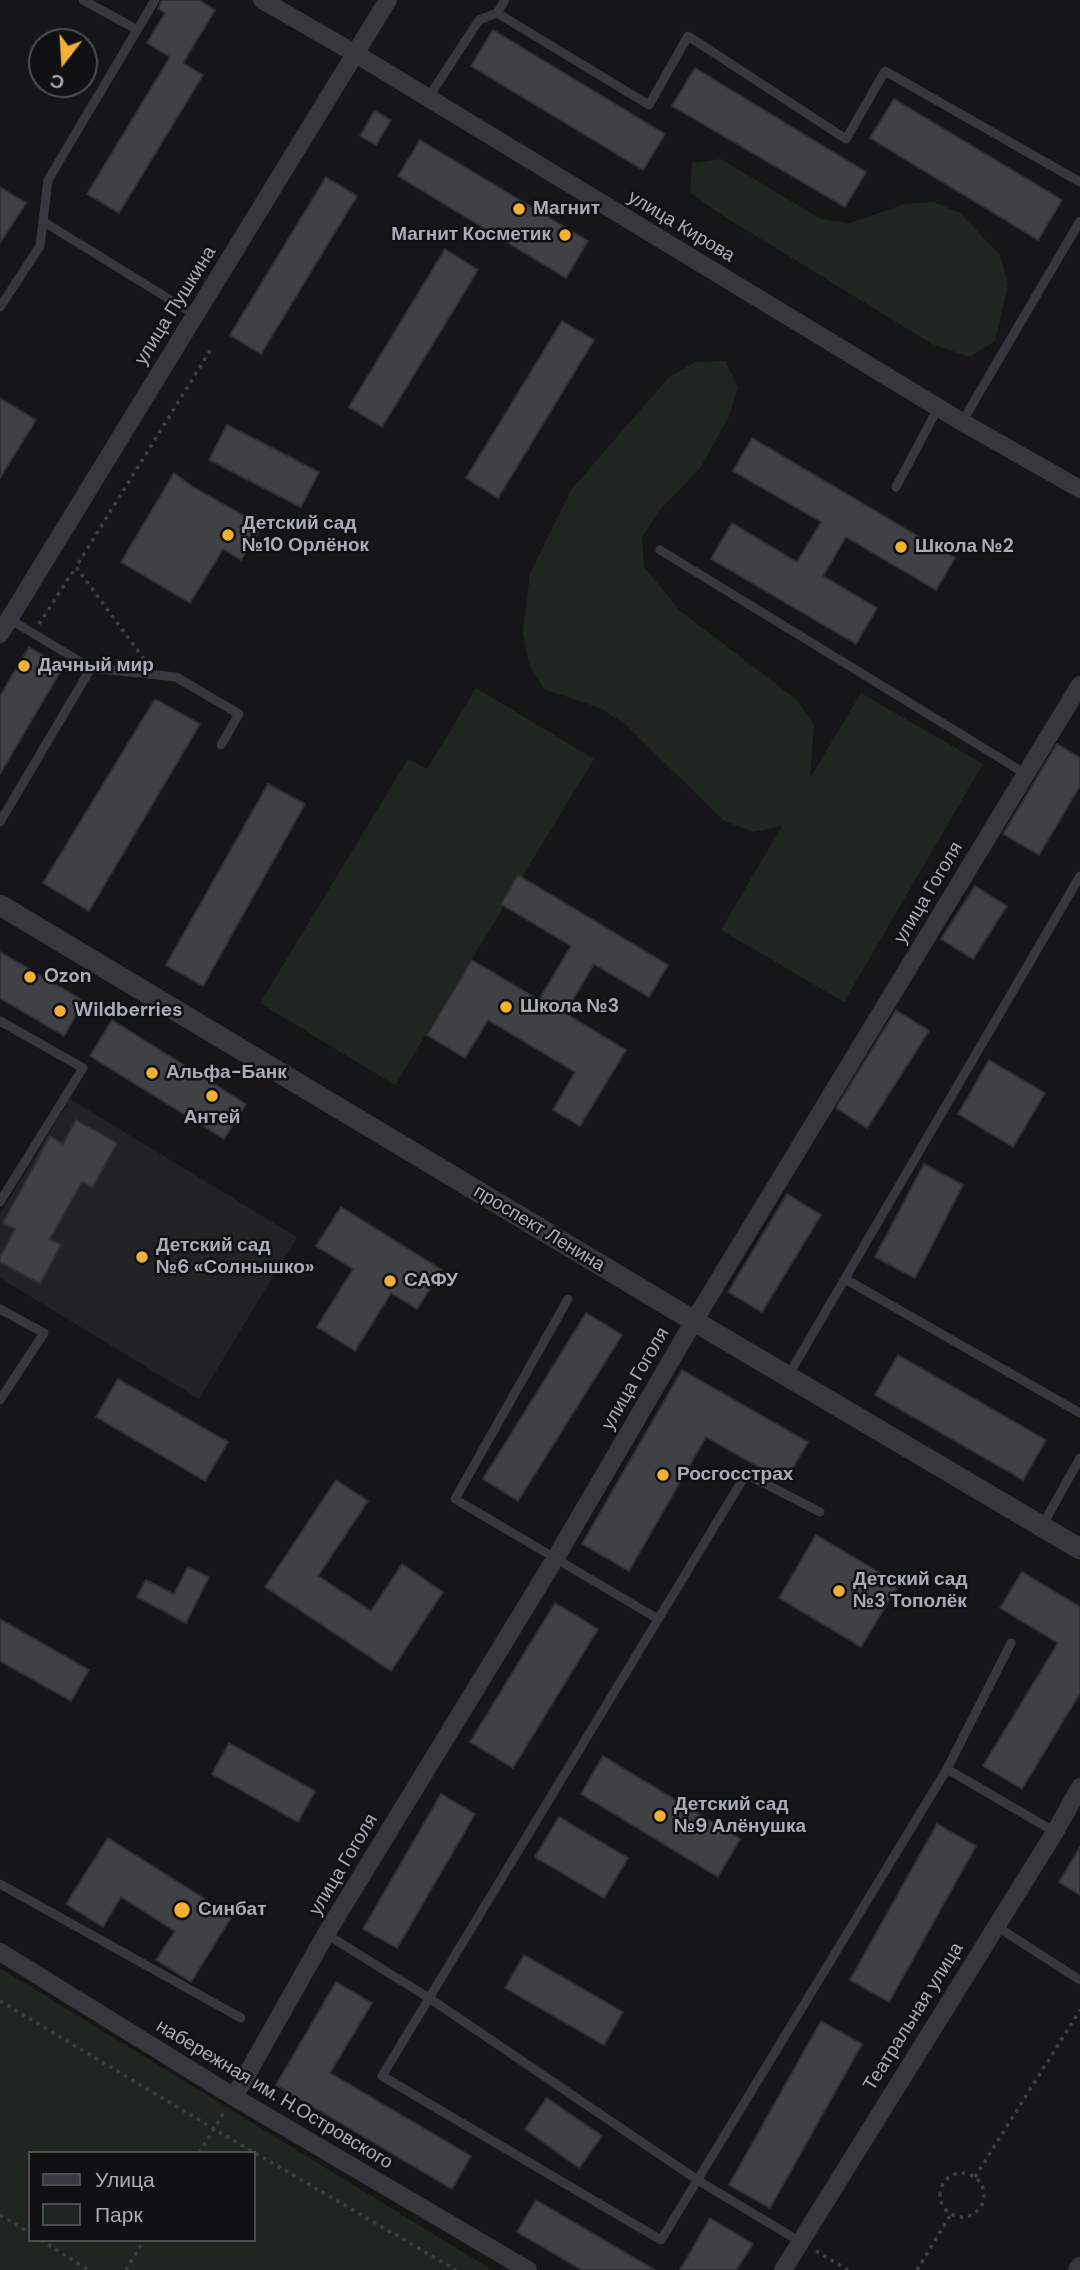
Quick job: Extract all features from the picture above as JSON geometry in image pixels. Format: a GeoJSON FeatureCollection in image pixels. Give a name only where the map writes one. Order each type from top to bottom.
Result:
{"type":"FeatureCollection","features":[{"type":"Feature","properties":{"kind":"street","name":"улица Кирова"},"geometry":{"type":"LineString","coordinates":[[261,0],[356,54],[938,408],[1080,489]]}},
{"type":"Feature","properties":{"kind":"street","name":"улица Пушкина"},"geometry":{"type":"LineString","coordinates":[[5,627],[388,0]]}},
{"type":"Feature","properties":{"kind":"street","name":"улица Гоголя"},"geometry":{"type":"LineString","coordinates":[[234,2097],[326,1934],[555,1559],[694,1321],[1026,774],[1077,696]]}},
{"type":"Feature","properties":{"kind":"street","name":"проспект Ленина"},"geometry":{"type":"LineString","coordinates":[[0,905],[1080,1549]]}},
{"type":"Feature","properties":{"kind":"street","name":"Театральная улица"},"geometry":{"type":"LineString","coordinates":[[783,2270],[1055,1832],[1080,1787]]}},
{"type":"Feature","properties":{"kind":"street","name":"набережная им. Н.Островского"},"geometry":{"type":"LineString","coordinates":[[0,1952],[234,2097],[528,2270]]}},
{"type":"Feature","properties":{"kind":"lane"},"geometry":{"type":"LineString","coordinates":[[83,0],[136,29]]}},
{"type":"Feature","properties":{"kind":"lane"},"geometry":{"type":"LineString","coordinates":[[0,307],[40,246],[48,180],[155,0]]}},
{"type":"Feature","properties":{"kind":"lane"},"geometry":{"type":"LineString","coordinates":[[428,98],[479,20],[497,13],[505,0]]}},
{"type":"Feature","properties":{"kind":"lane"},"geometry":{"type":"LineString","coordinates":[[497,13],[649,105],[688,36],[846,139],[885,71],[1080,182]]}},
{"type":"Feature","properties":{"kind":"lane"},"geometry":{"type":"LineString","coordinates":[[962,422],[1080,221]]}},
{"type":"Feature","properties":{"kind":"lane"},"geometry":{"type":"LineString","coordinates":[[44,222],[195,315]]}},
{"type":"Feature","properties":{"kind":"lane"},"geometry":{"type":"LineString","coordinates":[[896,487],[938,408]]}},
{"type":"Feature","properties":{"kind":"lane"},"geometry":{"type":"LineString","coordinates":[[660,550],[1026,774]]}},
{"type":"Feature","properties":{"kind":"lane"},"geometry":{"type":"LineString","coordinates":[[5,627],[33,633],[91,668],[176,677],[239,714],[221,746]]}},
{"type":"Feature","properties":{"kind":"lane"},"geometry":{"type":"LineString","coordinates":[[0,822],[91,668]]}},
{"type":"Feature","properties":{"kind":"lane"},"geometry":{"type":"LineString","coordinates":[[788,1376],[1080,876]]}},
{"type":"Feature","properties":{"kind":"lane"},"geometry":{"type":"LineString","coordinates":[[0,1021],[83,1068],[0,1202]]}},
{"type":"Feature","properties":{"kind":"lane"},"geometry":{"type":"LineString","coordinates":[[845,1279],[1080,1413]]}},
{"type":"Feature","properties":{"kind":"lane"},"geometry":{"type":"LineString","coordinates":[[568,1299],[455,1499],[658,1619]]}},
{"type":"Feature","properties":{"kind":"lane"},"geometry":{"type":"LineString","coordinates":[[0,1309],[44,1333],[0,1400]]}},
{"type":"Feature","properties":{"kind":"lane"},"geometry":{"type":"LineString","coordinates":[[1042,1526],[1080,1458]]}},
{"type":"Feature","properties":{"kind":"lane"},"geometry":{"type":"LineString","coordinates":[[820,1512],[746,1474],[382,2076],[661,2240],[947,1769],[1011,1643]]}},
{"type":"Feature","properties":{"kind":"lane"},"geometry":{"type":"LineString","coordinates":[[947,1769],[1055,1832]]}},
{"type":"Feature","properties":{"kind":"lane"},"geometry":{"type":"LineString","coordinates":[[0,1898],[3,1886],[241,2018]]}},
{"type":"Feature","properties":{"kind":"lane"},"geometry":{"type":"LineString","coordinates":[[996,1926],[1080,1980]]}},
{"type":"Feature","properties":{"kind":"lane"},"geometry":{"type":"LineString","coordinates":[[326,1934],[429,1998],[699,2180],[799,2241]]}},
{"type":"Feature","properties":{"kind":"path"},"geometry":{"type":"LineString","coordinates":[[33,633],[211,349]]}},
{"type":"Feature","properties":{"kind":"path"},"geometry":{"type":"LineString","coordinates":[[75,567],[155,675]]}},
{"type":"Feature","properties":{"kind":"path"},"geometry":{"type":"LineString","coordinates":[[0,2001],[252,2151]]}},
{"type":"Feature","properties":{"kind":"path"},"geometry":{"type":"LineString","coordinates":[[975,2176],[1080,2010]]}},
{"type":"Feature","properties":{"kind":"path"},"geometry":{"type":"LineString","coordinates":[[200,2151],[234,2097]]}},
{"type":"Feature","properties":{"kind":"path"},"geometry":{"type":"LineString","coordinates":[[256,2153],[456,2270]]}},
{"type":"Feature","properties":{"kind":"path"},"geometry":{"type":"LineString","coordinates":[[954,2174],[975,2176],[985,2196],[979,2209],[966,2217],[951,2214],[941,2201],[942,2185],[954,2174]]}},
{"type":"Feature","properties":{"kind":"path"},"geometry":{"type":"LineString","coordinates":[[917,2270],[951,2214]]}},
{"type":"Feature","properties":{"kind":"path"},"geometry":{"type":"LineString","coordinates":[[0,2215],[28,2232]]}},
{"type":"Feature","properties":{"kind":"path"},"geometry":{"type":"LineString","coordinates":[[799,2241],[848,2270]]}},
{"type":"Feature","properties":{"kind":"path"},"geometry":{"type":"LineString","coordinates":[[44,2242],[88,2270]]}},
{"type":"Feature","properties":{"kind":"path"},"geometry":{"type":"LineString","coordinates":[[126,2270],[144,2242]]}},
{"type":"Feature","properties":{"kind":"shaded area","name":"Детский сад №6 «Солнышко»"},"geometry":{"type":"Polygon","coordinates":[[[70,1099],[297,1237],[199,1399],[0,1278],[0,1214],[70,1099]]]}},
{"type":"Feature","properties":{"kind":"green space"},"geometry":{"type":"Polygon","coordinates":[[[721,159],[821,219],[850,223],[905,204],[934,202],[960,213],[1000,255],[1008,284],[995,341],[970,357],[932,344],[717,212],[690,192],[692,163],[721,159]]]}},
{"type":"Feature","properties":{"kind":"green space"},"geometry":{"type":"Polygon","coordinates":[[[725,361],[738,387],[729,416],[701,467],[659,511],[642,537],[644,567],[680,611],[797,700],[814,725],[810,778],[861,693],[983,764],[844,1002],[721,930],[782,826],[754,832],[724,821],[625,724],[600,708],[544,689],[529,664],[523,633],[530,573],[571,490],[669,377],[695,362],[725,361]]]}},
{"type":"Feature","properties":{"kind":"green space"},"geometry":{"type":"Polygon","coordinates":[[[476,688],[594,759],[395,1085],[260,1003],[408,759],[427,769],[476,688]]]}},
{"type":"Feature","properties":{"kind":"green space"},"geometry":{"type":"Polygon","coordinates":[[[0,1968],[492,2270],[0,2270],[0,1968]]]}},
{"type":"Feature","properties":{"kind":"building"},"geometry":{"type":"Polygon","coordinates":[[[162,0],[199,0],[215,10],[183,63],[203,75],[119,213],[87,194],[170,57],[147,43],[165,13],[158,9],[162,0]]]}},
{"type":"Feature","properties":{"kind":"building"},"geometry":{"type":"Polygon","coordinates":[[[493,30],[665,134],[643,170],[471,66],[493,30]]]}},
{"type":"Feature","properties":{"kind":"building"},"geometry":{"type":"Polygon","coordinates":[[[695,68],[866,172],[845,207],[672,106],[695,68]]]}},
{"type":"Feature","properties":{"kind":"building"},"geometry":{"type":"Polygon","coordinates":[[[894,99],[1062,200],[1038,240],[870,138],[894,99]]]}},
{"type":"Feature","properties":{"kind":"building"},"geometry":{"type":"Polygon","coordinates":[[[374,111],[391,120],[376,145],[360,136],[374,111]]]}},
{"type":"Feature","properties":{"kind":"building"},"geometry":{"type":"Polygon","coordinates":[[[420,140],[588,241],[566,278],[398,176],[420,140]]]}},
{"type":"Feature","properties":{"kind":"building"},"geometry":{"type":"Polygon","coordinates":[[[326,177],[357,196],[261,354],[230,335],[326,177]]]}},
{"type":"Feature","properties":{"kind":"building"},"geometry":{"type":"Polygon","coordinates":[[[0,187],[26,203],[0,243],[0,187]]]}},
{"type":"Feature","properties":{"kind":"building"},"geometry":{"type":"Polygon","coordinates":[[[445,249],[478,270],[382,427],[349,407],[445,249]]]}},
{"type":"Feature","properties":{"kind":"building"},"geometry":{"type":"Polygon","coordinates":[[[562,321],[594,340],[498,498],[466,478],[562,321]]]}},
{"type":"Feature","properties":{"kind":"building"},"geometry":{"type":"Polygon","coordinates":[[[0,398],[36,420],[0,478],[0,398]]]}},
{"type":"Feature","properties":{"kind":"building","name":"Детский сад №10 Орлёнок"},"geometry":{"type":"Polygon","coordinates":[[[227,425],[319,472],[301,507],[209,460],[227,425]]]}},
{"type":"Feature","properties":{"kind":"building","name":"Школа №2"},"geometry":{"type":"Polygon","coordinates":[[[752,438],[955,558],[936,590],[846,537],[823,576],[877,608],[856,644],[711,559],[732,523],[797,562],[821,522],[733,471],[752,438]]]}},
{"type":"Feature","properties":{"kind":"building","name":"Детский сад №10 Орлёнок"},"geometry":{"type":"Polygon","coordinates":[[[174,473],[193,487],[262,526],[241,560],[223,549],[190,603],[121,562],[174,473]]]}},
{"type":"Feature","properties":{"kind":"building"},"geometry":{"type":"Polygon","coordinates":[[[29,647],[63,667],[0,774],[0,696],[29,647]]]}},
{"type":"Feature","properties":{"kind":"building"},"geometry":{"type":"Polygon","coordinates":[[[155,699],[200,724],[89,911],[43,883],[155,699]]]}},
{"type":"Feature","properties":{"kind":"building"},"geometry":{"type":"Polygon","coordinates":[[[1057,744],[1080,758],[1080,786],[1039,855],[1003,834],[1057,744]]]}},
{"type":"Feature","properties":{"kind":"building"},"geometry":{"type":"Polygon","coordinates":[[[268,784],[305,804],[203,986],[166,965],[268,784]]]}},
{"type":"Feature","properties":{"kind":"building","name":"Школа №3"},"geometry":{"type":"Polygon","coordinates":[[[518,875],[668,965],[649,997],[594,964],[565,1013],[626,1050],[580,1126],[553,1110],[575,1072],[488,1020],[465,1058],[427,1035],[472,960],[539,1000],[571,946],[501,904],[518,875]]]}},
{"type":"Feature","properties":{"kind":"building"},"geometry":{"type":"Polygon","coordinates":[[[975,886],[1007,906],[973,959],[941,939],[975,886]]]}},
{"type":"Feature","properties":{"kind":"building"},"geometry":{"type":"Polygon","coordinates":[[[0,952],[84,1001],[64,1036],[0,998],[0,952]]]}},
{"type":"Feature","properties":{"kind":"building"},"geometry":{"type":"Polygon","coordinates":[[[896,1010],[929,1031],[867,1128],[836,1108],[896,1010]]]}},
{"type":"Feature","properties":{"kind":"building"},"geometry":{"type":"Polygon","coordinates":[[[112,1020],[246,1104],[224,1139],[90,1056],[112,1020]]]}},
{"type":"Feature","properties":{"kind":"building"},"geometry":{"type":"Polygon","coordinates":[[[989,1060],[1045,1093],[1013,1147],[958,1114],[989,1060]]]}},
{"type":"Feature","properties":{"kind":"building"},"geometry":{"type":"Polygon","coordinates":[[[76,1120],[117,1143],[93,1187],[82,1182],[50,1239],[61,1245],[40,1284],[0,1262],[15,1229],[3,1223],[50,1136],[63,1144],[76,1120]]]}},
{"type":"Feature","properties":{"kind":"building"},"geometry":{"type":"Polygon","coordinates":[[[924,1164],[963,1185],[915,1278],[875,1257],[924,1164]]]}},
{"type":"Feature","properties":{"kind":"building"},"geometry":{"type":"Polygon","coordinates":[[[787,1194],[821,1215],[762,1312],[728,1292],[787,1194]]]}},
{"type":"Feature","properties":{"kind":"building","name":"САФУ"},"geometry":{"type":"Polygon","coordinates":[[[341,1207],[442,1270],[417,1309],[391,1293],[355,1351],[317,1327],[353,1269],[316,1246],[341,1207]]]}},
{"type":"Feature","properties":{"kind":"building"},"geometry":{"type":"Polygon","coordinates":[[[586,1313],[622,1335],[518,1501],[483,1479],[586,1313]]]}},
{"type":"Feature","properties":{"kind":"building"},"geometry":{"type":"Polygon","coordinates":[[[898,1355],[1046,1440],[1023,1480],[875,1395],[898,1355]]]}},
{"type":"Feature","properties":{"kind":"building"},"geometry":{"type":"Polygon","coordinates":[[[682,1370],[808,1442],[785,1482],[706,1437],[629,1571],[582,1544],[682,1370]]]}},
{"type":"Feature","properties":{"kind":"building"},"geometry":{"type":"Polygon","coordinates":[[[118,1379],[228,1442],[205,1481],[96,1417],[118,1379]]]}},
{"type":"Feature","properties":{"kind":"building"},"geometry":{"type":"Polygon","coordinates":[[[336,1480],[368,1501],[318,1576],[371,1611],[402,1564],[443,1592],[391,1671],[265,1587],[336,1480]]]}},
{"type":"Feature","properties":{"kind":"building","name":"Детский сад №3 Тополёк"},"geometry":{"type":"Polygon","coordinates":[[[816,1535],[899,1584],[861,1647],[779,1598],[816,1535]]]}},
{"type":"Feature","properties":{"kind":"building"},"geometry":{"type":"Polygon","coordinates":[[[188,1567],[209,1577],[186,1623],[137,1597],[146,1580],[174,1594],[188,1567]]]}},
{"type":"Feature","properties":{"kind":"building"},"geometry":{"type":"Polygon","coordinates":[[[1022,1572],[1080,1607],[1080,1693],[1022,1789],[983,1766],[1058,1643],[1000,1608],[1022,1572]]]}},
{"type":"Feature","properties":{"kind":"building"},"geometry":{"type":"Polygon","coordinates":[[[555,1603],[598,1629],[513,1768],[470,1742],[555,1603]]]}},
{"type":"Feature","properties":{"kind":"building"},"geometry":{"type":"Polygon","coordinates":[[[0,1619],[89,1670],[71,1701],[0,1661],[0,1619]]]}},
{"type":"Feature","properties":{"kind":"building"},"geometry":{"type":"Polygon","coordinates":[[[229,1743],[315,1791],[298,1822],[212,1774],[229,1743]]]}},
{"type":"Feature","properties":{"kind":"building","name":"Детский сад №9 Алёнушка"},"geometry":{"type":"Polygon","coordinates":[[[603,1756],[740,1839],[718,1877],[581,1794],[603,1756]]]}},
{"type":"Feature","properties":{"kind":"building"},"geometry":{"type":"Polygon","coordinates":[[[441,1794],[475,1814],[397,1948],[363,1929],[441,1794]]]}},
{"type":"Feature","properties":{"kind":"building","name":"Детский сад №9 Алёнушка"},"geometry":{"type":"Polygon","coordinates":[[[559,1817],[628,1858],[604,1898],[535,1857],[559,1817]]]}},
{"type":"Feature","properties":{"kind":"building"},"geometry":{"type":"Polygon","coordinates":[[[937,1824],[976,1846],[889,2002],[850,1980],[937,1824]]]}},
{"type":"Feature","properties":{"kind":"building","name":"Синбат"},"geometry":{"type":"Polygon","coordinates":[[[108,1838],[232,1916],[191,1982],[156,1960],[175,1931],[121,1897],[103,1927],[66,1904],[108,1838]]]}},
{"type":"Feature","properties":{"kind":"building"},"geometry":{"type":"Polygon","coordinates":[[[1080,1847],[1080,1895],[1059,1882],[1080,1847]]]}},
{"type":"Feature","properties":{"kind":"building"},"geometry":{"type":"Polygon","coordinates":[[[524,1955],[623,2012],[604,2045],[505,1988],[524,1955]]]}},
{"type":"Feature","properties":{"kind":"building"},"geometry":{"type":"Polygon","coordinates":[[[336,1982],[372,2003],[330,2073],[471,2156],[452,2189],[276,2085],[336,1982]]]}},
{"type":"Feature","properties":{"kind":"building"},"geometry":{"type":"Polygon","coordinates":[[[821,2021],[862,2044],[770,2208],[729,2185],[821,2021]]]}},
{"type":"Feature","properties":{"kind":"building"},"geometry":{"type":"Polygon","coordinates":[[[547,2098],[602,2136],[579,2168],[525,2129],[547,2098]]]}},
{"type":"Feature","properties":{"kind":"building"},"geometry":{"type":"Polygon","coordinates":[[[536,2200],[655,2270],[582,2270],[517,2232],[536,2200]]]}},
{"type":"Feature","properties":{"kind":"building"},"geometry":{"type":"Polygon","coordinates":[[[710,2218],[753,2244],[736,2270],[680,2270],[710,2218]]]}},
{"type":"Feature","properties":{"kind":"place","name":"Магнит"},"geometry":{"type":"Point","coordinates":[519,209]}},
{"type":"Feature","properties":{"kind":"place","name":"Магнит Косметик"},"geometry":{"type":"Point","coordinates":[565,235]}},
{"type":"Feature","properties":{"kind":"place","name":"Детский сад №10 Орлёнок"},"geometry":{"type":"Point","coordinates":[228,535]}},
{"type":"Feature","properties":{"kind":"place","name":"Школа №2"},"geometry":{"type":"Point","coordinates":[901,547]}},
{"type":"Feature","properties":{"kind":"place","name":"Дачный мир"},"geometry":{"type":"Point","coordinates":[24,666]}},
{"type":"Feature","properties":{"kind":"place","name":"Ozon"},"geometry":{"type":"Point","coordinates":[30,977]}},
{"type":"Feature","properties":{"kind":"place","name":"Школа №3"},"geometry":{"type":"Point","coordinates":[506,1007]}},
{"type":"Feature","properties":{"kind":"place","name":"Wildberries"},"geometry":{"type":"Point","coordinates":[60,1011]}},
{"type":"Feature","properties":{"kind":"place","name":"Альфа-Банк"},"geometry":{"type":"Point","coordinates":[152,1073]}},
{"type":"Feature","properties":{"kind":"place","name":"Антей"},"geometry":{"type":"Point","coordinates":[212,1096]}},
{"type":"Feature","properties":{"kind":"place","name":"Детский сад №6 «Солнышко»"},"geometry":{"type":"Point","coordinates":[142,1257]}},
{"type":"Feature","properties":{"kind":"place","name":"САФУ"},"geometry":{"type":"Point","coordinates":[390,1281]}},
{"type":"Feature","properties":{"kind":"place","name":"Росгосстрах"},"geometry":{"type":"Point","coordinates":[663,1475]}},
{"type":"Feature","properties":{"kind":"place","name":"Детский сад №3 Тополёк"},"geometry":{"type":"Point","coordinates":[839,1591]}},
{"type":"Feature","properties":{"kind":"place","name":"Детский сад №9 Алёнушка"},"geometry":{"type":"Point","coordinates":[660,1816]}},
{"type":"Feature","properties":{"kind":"place","name":"Синбат"},"geometry":{"type":"Point","coordinates":[182,1910]}}]}
